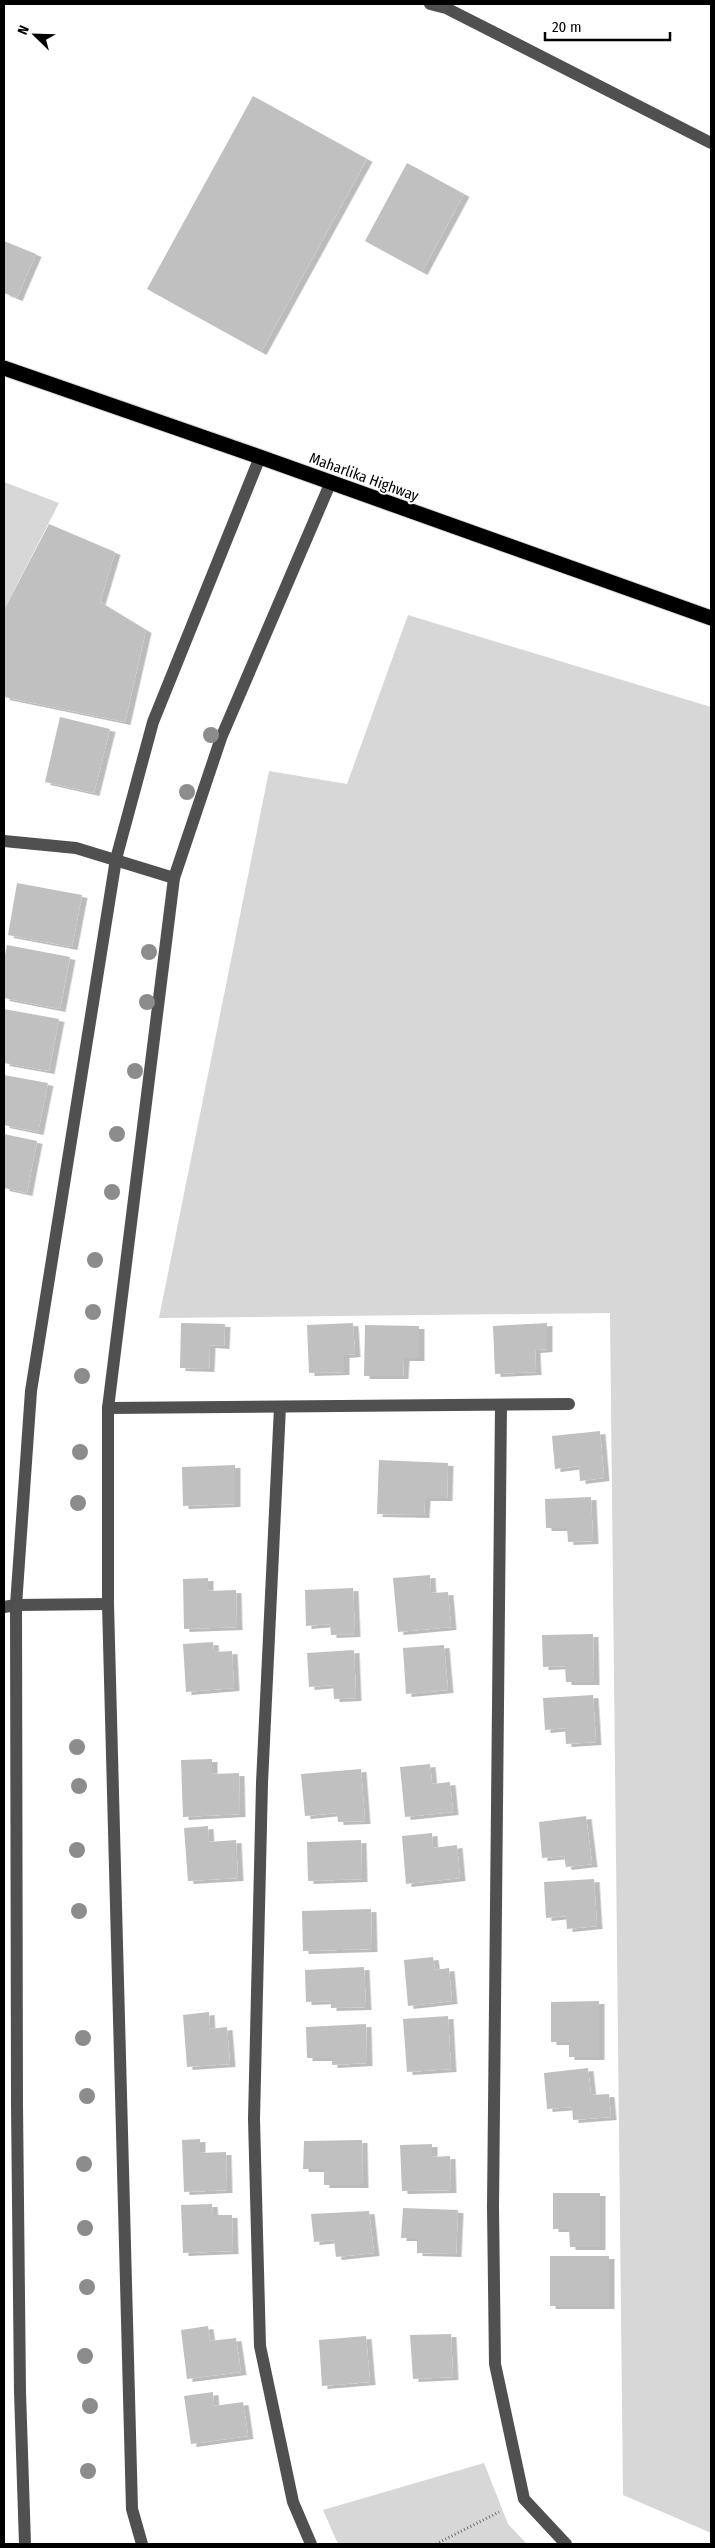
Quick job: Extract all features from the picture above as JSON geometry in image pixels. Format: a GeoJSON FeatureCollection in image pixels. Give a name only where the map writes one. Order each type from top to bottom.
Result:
{"type":"FeatureCollection","features":[{"type":"Feature","properties":{"kind":"highway","name":"Maharlika Highway"},"geometry":{"type":"LineString","coordinates":[[4,368],[711,618]]}},
{"type":"Feature","properties":{"kind":"street"},"geometry":{"type":"LineString","coordinates":[[430,4],[446,8],[711,143]]}},
{"type":"Feature","properties":{"kind":"street"},"geometry":{"type":"LineString","coordinates":[[25,2544],[10,1606],[31,1392],[116,859],[153,722],[260,457]]}},
{"type":"Feature","properties":{"kind":"street"},"geometry":{"type":"LineString","coordinates":[[142,2544],[132,2509],[108,1604],[108,1408],[174,878],[194,812],[221,738],[330,484]]}},
{"type":"Feature","properties":{"kind":"street"},"geometry":{"type":"LineString","coordinates":[[4,841],[76,848],[174,878]]}},
{"type":"Feature","properties":{"kind":"street"},"geometry":{"type":"LineString","coordinates":[[108,1408],[569,1404]]}},
{"type":"Feature","properties":{"kind":"street"},"geometry":{"type":"LineString","coordinates":[[501,1405],[493,2207],[495,2364],[524,2498],[566,2544]]}},
{"type":"Feature","properties":{"kind":"street"},"geometry":{"type":"LineString","coordinates":[[280,1406],[262,1783],[254,2119],[260,2346],[293,2502],[311,2544]]}},
{"type":"Feature","properties":{"kind":"street"},"geometry":{"type":"LineString","coordinates":[[10,1606],[108,1604]]}},
{"type":"Feature","properties":{"kind":"path"},"geometry":{"type":"LineString","coordinates":[[436,2544],[524,2498]]}},
{"type":"Feature","properties":{"kind":"shaded area"},"geometry":{"type":"Polygon","coordinates":[[[4,482],[59,503],[4,610],[4,482]]]}},
{"type":"Feature","properties":{"kind":"shaded area"},"geometry":{"type":"Polygon","coordinates":[[[408,615],[711,707],[711,2533],[623,2495],[610,1313],[159,1318],[269,771],[347,784],[408,615]]]}},
{"type":"Feature","properties":{"kind":"shaded area"},"geometry":{"type":"Polygon","coordinates":[[[484,2463],[508,2524],[527,2544],[338,2544],[323,2510],[484,2463]]]}},
{"type":"Feature","properties":{"kind":"building"},"geometry":{"type":"Polygon","coordinates":[[[253,96],[367,159],[261,352],[147,289],[253,96]]]}},
{"type":"Feature","properties":{"kind":"building"},"geometry":{"type":"Polygon","coordinates":[[[407,163],[464,194],[422,272],[365,241],[407,163]]]}},
{"type":"Feature","properties":{"kind":"building"},"geometry":{"type":"Polygon","coordinates":[[[4,241],[36,254],[17,298],[4,293],[4,241]]]}},
{"type":"Feature","properties":{"kind":"building"},"geometry":{"type":"Polygon","coordinates":[[[49,524],[115,552],[100,602],[146,630],[125,722],[4,697],[4,610],[49,524]]]}},
{"type":"Feature","properties":{"kind":"building"},"geometry":{"type":"Polygon","coordinates":[[[60,717],[110,729],[94,793],[45,782],[60,717]]]}},
{"type":"Feature","properties":{"kind":"building"},"geometry":{"type":"Polygon","coordinates":[[[17,883],[82,895],[72,947],[8,935],[17,883]]]}},
{"type":"Feature","properties":{"kind":"building"},"geometry":{"type":"Polygon","coordinates":[[[7,945],[70,957],[60,1009],[4,998],[4,960],[7,945]]]}},
{"type":"Feature","properties":{"kind":"building"},"geometry":{"type":"Polygon","coordinates":[[[4,1009],[59,1019],[49,1071],[4,1063],[4,1009]]]}},
{"type":"Feature","properties":{"kind":"building"},"geometry":{"type":"Polygon","coordinates":[[[4,1075],[48,1083],[38,1132],[4,1125],[4,1075]]]}},
{"type":"Feature","properties":{"kind":"building"},"geometry":{"type":"Polygon","coordinates":[[[4,1134],[37,1141],[27,1193],[4,1188],[4,1134]]]}},
{"type":"Feature","properties":{"kind":"building"},"geometry":{"type":"Polygon","coordinates":[[[181,1323],[225,1324],[224,1346],[210,1345],[209,1369],[180,1368],[181,1323]]]}},
{"type":"Feature","properties":{"kind":"building"},"geometry":{"type":"Polygon","coordinates":[[[353,1323],[355,1354],[344,1355],[344,1372],[309,1373],[307,1325],[353,1323]]]}},
{"type":"Feature","properties":{"kind":"building"},"geometry":{"type":"Polygon","coordinates":[[[547,1323],[547,1349],[535,1350],[536,1372],[495,1374],[493,1326],[547,1323]]]}},
{"type":"Feature","properties":{"kind":"building"},"geometry":{"type":"Polygon","coordinates":[[[365,1325],[419,1326],[419,1358],[404,1358],[403,1376],[364,1376],[365,1325]]]}},
{"type":"Feature","properties":{"kind":"building"},"geometry":{"type":"Polygon","coordinates":[[[600,1431],[604,1478],[580,1481],[579,1466],[555,1469],[552,1436],[600,1431]]]}},
{"type":"Feature","properties":{"kind":"building"},"geometry":{"type":"Polygon","coordinates":[[[379,1460],[448,1463],[447,1498],[425,1498],[424,1515],[377,1514],[379,1460]]]}},
{"type":"Feature","properties":{"kind":"building"},"geometry":{"type":"Polygon","coordinates":[[[235,1465],[235,1504],[183,1506],[182,1467],[235,1465]]]}},
{"type":"Feature","properties":{"kind":"building"},"geometry":{"type":"Polygon","coordinates":[[[591,1497],[593,1541],[568,1542],[567,1528],[546,1528],[545,1499],[591,1497]]]}},
{"type":"Feature","properties":{"kind":"building"},"geometry":{"type":"Polygon","coordinates":[[[430,1575],[431,1593],[448,1592],[451,1627],[398,1632],[393,1578],[430,1575]]]}},
{"type":"Feature","properties":{"kind":"building"},"geometry":{"type":"Polygon","coordinates":[[[208,1578],[208,1591],[236,1590],[237,1627],[184,1629],[183,1579],[208,1578]]]}},
{"type":"Feature","properties":{"kind":"building"},"geometry":{"type":"Polygon","coordinates":[[[353,1588],[355,1634],[331,1635],[330,1624],[306,1626],[305,1590],[353,1588]]]}},
{"type":"Feature","properties":{"kind":"building"},"geometry":{"type":"Polygon","coordinates":[[[593,1634],[594,1682],[566,1682],[565,1666],[543,1667],[542,1635],[593,1634]]]}},
{"type":"Feature","properties":{"kind":"building"},"geometry":{"type":"Polygon","coordinates":[[[213,1642],[214,1652],[232,1651],[234,1688],[186,1692],[183,1644],[213,1642]]]}},
{"type":"Feature","properties":{"kind":"building"},"geometry":{"type":"Polygon","coordinates":[[[444,1645],[448,1690],[406,1694],[403,1648],[444,1645]]]}},
{"type":"Feature","properties":{"kind":"building"},"geometry":{"type":"Polygon","coordinates":[[[354,1650],[356,1698],[334,1699],[333,1685],[309,1687],[307,1653],[354,1650]]]}},
{"type":"Feature","properties":{"kind":"building"},"geometry":{"type":"Polygon","coordinates":[[[593,1695],[596,1742],[566,1744],[565,1728],[545,1730],[543,1698],[593,1695]]]}},
{"type":"Feature","properties":{"kind":"building"},"geometry":{"type":"Polygon","coordinates":[[[212,1759],[212,1774],[239,1773],[240,1814],[183,1817],[181,1760],[212,1759]]]}},
{"type":"Feature","properties":{"kind":"building"},"geometry":{"type":"Polygon","coordinates":[[[430,1764],[432,1784],[450,1782],[453,1812],[405,1817],[400,1767],[430,1764]]]}},
{"type":"Feature","properties":{"kind":"building"},"geometry":{"type":"Polygon","coordinates":[[[361,1769],[365,1821],[338,1822],[337,1813],[305,1816],[301,1774],[361,1769]]]}},
{"type":"Feature","properties":{"kind":"building"},"geometry":{"type":"Polygon","coordinates":[[[586,1816],[592,1864],[566,1867],[564,1856],[542,1858],[539,1822],[586,1816]]]}},
{"type":"Feature","properties":{"kind":"building"},"geometry":{"type":"Polygon","coordinates":[[[208,1826],[209,1842],[236,1840],[238,1878],[188,1881],[184,1828],[208,1826]]]}},
{"type":"Feature","properties":{"kind":"building"},"geometry":{"type":"Polygon","coordinates":[[[432,1833],[433,1848],[457,1845],[460,1878],[406,1884],[402,1836],[432,1833]]]}},
{"type":"Feature","properties":{"kind":"building"},"geometry":{"type":"Polygon","coordinates":[[[361,1840],[362,1879],[308,1881],[307,1842],[361,1840]]]}},
{"type":"Feature","properties":{"kind":"building"},"geometry":{"type":"Polygon","coordinates":[[[594,1879],[597,1926],[567,1929],[566,1916],[546,1918],[544,1882],[594,1879]]]}},
{"type":"Feature","properties":{"kind":"building"},"geometry":{"type":"Polygon","coordinates":[[[371,1909],[372,1949],[303,1951],[302,1911],[371,1909]]]}},
{"type":"Feature","properties":{"kind":"building"},"geometry":{"type":"Polygon","coordinates":[[[433,1957],[435,1970],[449,1968],[452,2001],[408,2006],[404,1960],[433,1957]]]}},
{"type":"Feature","properties":{"kind":"building"},"geometry":{"type":"Polygon","coordinates":[[[364,1967],[366,2007],[331,2008],[331,2001],[306,2002],[305,1970],[364,1967]]]}},
{"type":"Feature","properties":{"kind":"building"},"geometry":{"type":"Polygon","coordinates":[[[599,2001],[599,2057],[569,2057],[569,2042],[551,2042],[551,2002],[599,2001]]]}},
{"type":"Feature","properties":{"kind":"building"},"geometry":{"type":"Polygon","coordinates":[[[209,2012],[210,2029],[227,2027],[230,2064],[187,2067],[183,2015],[209,2012]]]}},
{"type":"Feature","properties":{"kind":"building"},"geometry":{"type":"Polygon","coordinates":[[[448,2016],[451,2069],[407,2072],[403,2019],[448,2016]]]}},
{"type":"Feature","properties":{"kind":"building"},"geometry":{"type":"Polygon","coordinates":[[[366,2024],[367,2063],[332,2065],[332,2058],[307,2058],[306,2027],[366,2024]]]}},
{"type":"Feature","properties":{"kind":"building"},"geometry":{"type":"Polygon","coordinates":[[[588,2068],[591,2095],[609,2094],[611,2117],[573,2120],[572,2107],[547,2109],[544,2073],[588,2068]]]}},
{"type":"Feature","properties":{"kind":"building"},"geometry":{"type":"Polygon","coordinates":[[[200,2139],[200,2153],[226,2152],[227,2190],[184,2192],[182,2140],[200,2139]]]}},
{"type":"Feature","properties":{"kind":"building"},"geometry":{"type":"Polygon","coordinates":[[[362,2140],[363,2185],[324,2185],[324,2169],[303,2169],[304,2141],[362,2140]]]}},
{"type":"Feature","properties":{"kind":"building"},"geometry":{"type":"Polygon","coordinates":[[[432,2144],[432,2157],[450,2156],[451,2190],[402,2191],[400,2145],[432,2144]]]}},
{"type":"Feature","properties":{"kind":"building"},"geometry":{"type":"Polygon","coordinates":[[[553,2193],[600,2193],[600,2247],[570,2247],[569,2229],[553,2229],[553,2193]]]}},
{"type":"Feature","properties":{"kind":"building"},"geometry":{"type":"Polygon","coordinates":[[[212,2204],[213,2215],[232,2215],[233,2251],[183,2253],[181,2205],[212,2204]]]}},
{"type":"Feature","properties":{"kind":"building"},"geometry":{"type":"Polygon","coordinates":[[[403,2208],[458,2210],[456,2254],[417,2253],[417,2238],[401,2238],[403,2208]]]}},
{"type":"Feature","properties":{"kind":"building"},"geometry":{"type":"Polygon","coordinates":[[[369,2211],[374,2253],[336,2257],[334,2240],[314,2242],[311,2214],[369,2211]]]}},
{"type":"Feature","properties":{"kind":"building"},"geometry":{"type":"Polygon","coordinates":[[[550,2256],[609,2256],[609,2306],[550,2306],[550,2256]]]}},
{"type":"Feature","properties":{"kind":"building"},"geometry":{"type":"Polygon","coordinates":[[[208,2326],[210,2341],[236,2338],[241,2372],[187,2379],[181,2330],[208,2326]]]}},
{"type":"Feature","properties":{"kind":"building"},"geometry":{"type":"Polygon","coordinates":[[[451,2334],[453,2377],[413,2379],[410,2335],[451,2334]]]}},
{"type":"Feature","properties":{"kind":"building"},"geometry":{"type":"Polygon","coordinates":[[[366,2336],[370,2382],[322,2386],[319,2340],[366,2336]]]}},
{"type":"Feature","properties":{"kind":"building"},"geometry":{"type":"Polygon","coordinates":[[[213,2392],[214,2406],[243,2402],[248,2436],[191,2444],[184,2396],[213,2392]]]}}]}
